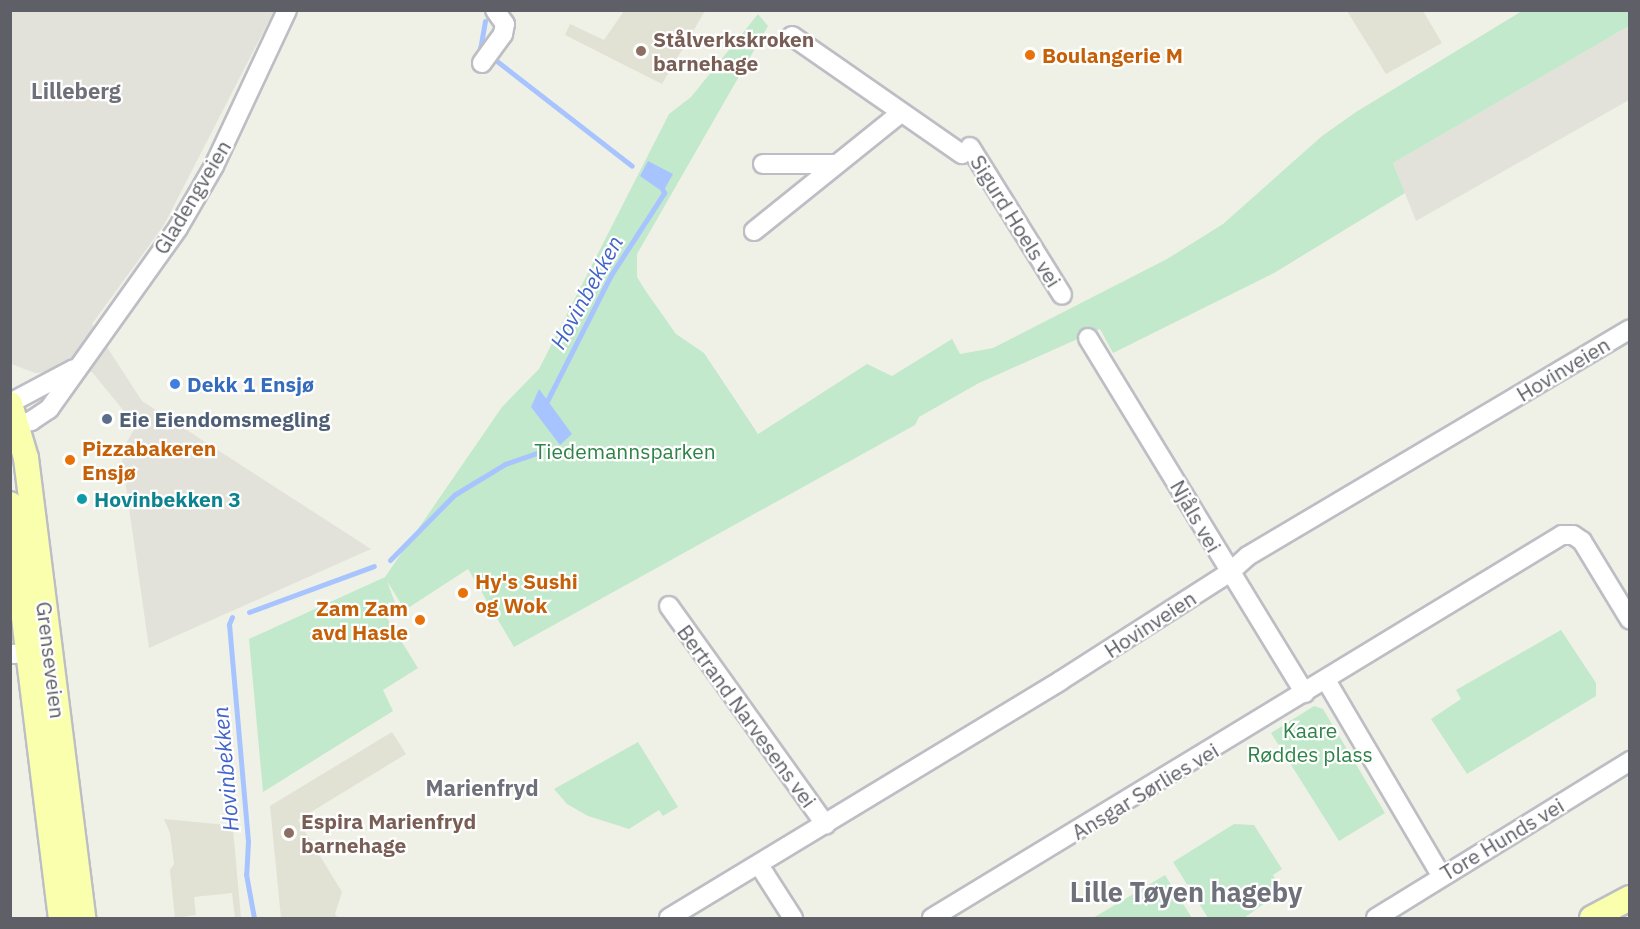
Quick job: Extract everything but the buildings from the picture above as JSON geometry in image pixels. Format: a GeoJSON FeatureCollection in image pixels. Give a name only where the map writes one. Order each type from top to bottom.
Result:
{"type":"FeatureCollection","features":[{"type":"Feature","properties":{"kind":"main road","name":"Grenseveien"},"geometry":{"type":"LineString","coordinates":[[12,415],[26,458],[30,655],[83,918]]}},
{"type":"Feature","properties":{"kind":"main road","name":"Grenseveien"},"geometry":{"type":"LineString","coordinates":[[10,504],[62,918]]}},
{"type":"Feature","properties":{"kind":"main road"},"geometry":{"type":"LineString","coordinates":[[1592,918],[1629,898]]}},
{"type":"Feature","properties":{"kind":"street","name":"Gladengveien"},"geometry":{"type":"LineString","coordinates":[[12,415],[49,409],[74,369],[194,202],[287,10]]}},
{"type":"Feature","properties":{"kind":"street"},"geometry":{"type":"LineString","coordinates":[[487,57],[505,24],[495,10]]}},
{"type":"Feature","properties":{"kind":"street","name":"Sigurd Hoels vei"},"geometry":{"type":"LineString","coordinates":[[792,36],[901,113],[966,150],[1062,295]]}},
{"type":"Feature","properties":{"kind":"street"},"geometry":{"type":"LineString","coordinates":[[754,231],[834,164],[901,113]]}},
{"type":"Feature","properties":{"kind":"street"},"geometry":{"type":"LineString","coordinates":[[763,164],[834,164]]}},
{"type":"Feature","properties":{"kind":"street","name":"Hovinveien"},"geometry":{"type":"LineString","coordinates":[[669,918],[826,825],[1229,573],[1252,553],[1629,329]]}},
{"type":"Feature","properties":{"kind":"street","name":"Njåls vei"},"geometry":{"type":"LineString","coordinates":[[1088,338],[1229,573],[1305,693]]}},
{"type":"Feature","properties":{"kind":"street","name":"Gladengveien"},"geometry":{"type":"LineString","coordinates":[[12,415],[74,369]]}},
{"type":"Feature","properties":{"kind":"street","name":"Ansgar Sørlies vei"},"geometry":{"type":"LineString","coordinates":[[932,918],[1562,535],[1573,535],[1582,541],[1629,620]]}},
{"type":"Feature","properties":{"kind":"street","name":"Bertrand Narvesens vei"},"geometry":{"type":"LineString","coordinates":[[669,606],[826,825]]}},
{"type":"Feature","properties":{"kind":"street"},"geometry":{"type":"LineString","coordinates":[[1326,680],[1441,875]]}},
{"type":"Feature","properties":{"kind":"street","name":"Tore Hunds vei"},"geometry":{"type":"LineString","coordinates":[[1376,918],[1441,875],[1629,761]]}},
{"type":"Feature","properties":{"kind":"street"},"geometry":{"type":"LineString","coordinates":[[759,865],[793,918]]}},
{"type":"Feature","properties":{"kind":"shaded area"},"geometry":{"type":"Polygon","coordinates":[[[10,11],[274,11],[164,225],[92,324],[142,401],[371,549],[149,648],[121,452],[136,426],[92,372],[35,373],[11,364],[10,11]]]}},
{"type":"Feature","properties":{"kind":"shaded area","name":"Stålverkskroken barnehage"},"geometry":{"type":"Polygon","coordinates":[[[624,11],[705,11],[662,84],[565,35],[570,24],[604,40],[624,11]]]}},
{"type":"Feature","properties":{"kind":"shaded area"},"geometry":{"type":"Polygon","coordinates":[[[1347,11],[1423,11],[1442,43],[1386,74],[1347,11]]]}},
{"type":"Feature","properties":{"kind":"shaded area"},"geometry":{"type":"Polygon","coordinates":[[[1629,26],[1629,100],[1416,221],[1393,163],[1629,26]]]}},
{"type":"Feature","properties":{"kind":"shaded area","name":"Espira Marienfryd barnehage"},"geometry":{"type":"Polygon","coordinates":[[[392,732],[406,754],[298,820],[342,892],[335,914],[338,918],[281,918],[270,806],[392,732]]]}},
{"type":"Feature","properties":{"kind":"shaded area"},"geometry":{"type":"Polygon","coordinates":[[[164,819],[227,825],[233,829],[241,918],[235,918],[232,893],[194,897],[196,915],[175,918],[170,870],[174,864],[170,833],[164,819]]]}},
{"type":"Feature","properties":{"kind":"green space","name":"Tiedemannsparken"},"geometry":{"type":"Polygon","coordinates":[[[1522,11],[1629,11],[1629,26],[1393,163],[1405,193],[1274,273],[1113,353],[1100,329],[979,383],[919,417],[915,425],[514,647],[468,569],[405,610],[387,581],[398,611],[387,618],[418,668],[383,690],[393,711],[263,792],[249,639],[385,577],[502,407],[539,369],[669,114],[691,97],[758,14],[768,26],[637,254],[637,277],[676,334],[704,353],[758,434],[867,364],[892,376],[952,339],[960,354],[993,348],[1167,259],[1223,224],[1322,136],[1356,112],[1522,11]]]}},
{"type":"Feature","properties":{"kind":"green space"},"geometry":{"type":"Polygon","coordinates":[[[1561,630],[1596,683],[1596,696],[1467,774],[1431,719],[1461,699],[1456,690],[1561,630]]]}},
{"type":"Feature","properties":{"kind":"green space","name":"Kaare Røddes plass"},"geometry":{"type":"Polygon","coordinates":[[[1314,706],[1323,709],[1385,813],[1339,841],[1271,733],[1314,706]]]}},
{"type":"Feature","properties":{"kind":"green space"},"geometry":{"type":"Polygon","coordinates":[[[638,742],[678,807],[663,816],[659,810],[629,829],[588,816],[567,804],[554,789],[638,742]]]}},
{"type":"Feature","properties":{"kind":"green space"},"geometry":{"type":"Polygon","coordinates":[[[1234,824],[1254,825],[1282,869],[1273,875],[1282,891],[1244,918],[1208,918],[1173,862],[1234,824]]]}},
{"type":"Feature","properties":{"kind":"green space"},"geometry":{"type":"Polygon","coordinates":[[[1165,875],[1192,918],[1093,918],[1165,875]]]}},
{"type":"Feature","properties":{"kind":"water"},"geometry":{"type":"Polygon","coordinates":[[[648,161],[673,174],[663,192],[640,176],[648,161]]]}},
{"type":"Feature","properties":{"kind":"water"},"geometry":{"type":"Polygon","coordinates":[[[539,389],[572,434],[560,445],[531,407],[539,389]]]}},
{"type":"Feature","properties":{"kind":"waterway","name":"Hovinbekken"},"geometry":{"type":"LineString","coordinates":[[485,21],[480,48],[632,166]]}},
{"type":"Feature","properties":{"kind":"waterway","name":"Hovinbekken"},"geometry":{"type":"LineString","coordinates":[[545,405],[611,275],[664,193],[661,186]]}},
{"type":"Feature","properties":{"kind":"waterway","name":"Hovinbekken"},"geometry":{"type":"LineString","coordinates":[[390,560],[454,495],[505,464],[537,453]]}},
{"type":"Feature","properties":{"kind":"waterway","name":"Hovinbekken"},"geometry":{"type":"LineString","coordinates":[[249,612],[374,566]]}},
{"type":"Feature","properties":{"kind":"waterway","name":"Hovinbekken"},"geometry":{"type":"LineString","coordinates":[[232,617],[229,624],[248,841],[246,874],[254,918]]}},
{"type":"Feature","properties":{"kind":"place","name":"Stålverkskroken barnehage"},"geometry":{"type":"Point","coordinates":[641,51]}},
{"type":"Feature","properties":{"kind":"place","name":"Boulangerie M"},"geometry":{"type":"Point","coordinates":[1030,55]}},
{"type":"Feature","properties":{"kind":"place","name":"Dekk 1 Ensjø"},"geometry":{"type":"Point","coordinates":[175,384]}},
{"type":"Feature","properties":{"kind":"place","name":"Eie Eiendomsmegling"},"geometry":{"type":"Point","coordinates":[107,419]}},
{"type":"Feature","properties":{"kind":"place","name":"Pizzabakeren Ensjø"},"geometry":{"type":"Point","coordinates":[70,460]}},
{"type":"Feature","properties":{"kind":"place","name":"Hovinbekken 3"},"geometry":{"type":"Point","coordinates":[82,499]}},
{"type":"Feature","properties":{"kind":"place","name":"Hy's Sushi og Wok"},"geometry":{"type":"Point","coordinates":[463,593]}},
{"type":"Feature","properties":{"kind":"place","name":"Zam Zam avd Hasle"},"geometry":{"type":"Point","coordinates":[420,620]}},
{"type":"Feature","properties":{"kind":"place","name":"Espira Marienfryd barnehage"},"geometry":{"type":"Point","coordinates":[289,833]}},
{"type":"Feature","properties":{"kind":"district","name":"Lilleberg"},"geometry":{"type":"Point","coordinates":[76,91]}},
{"type":"Feature","properties":{"kind":"district","name":"Marienfryd"},"geometry":{"type":"Point","coordinates":[482,788]}},
{"type":"Feature","properties":{"kind":"district","name":"Lille Tøyen hageby"},"geometry":{"type":"Point","coordinates":[1186,892]}}]}
